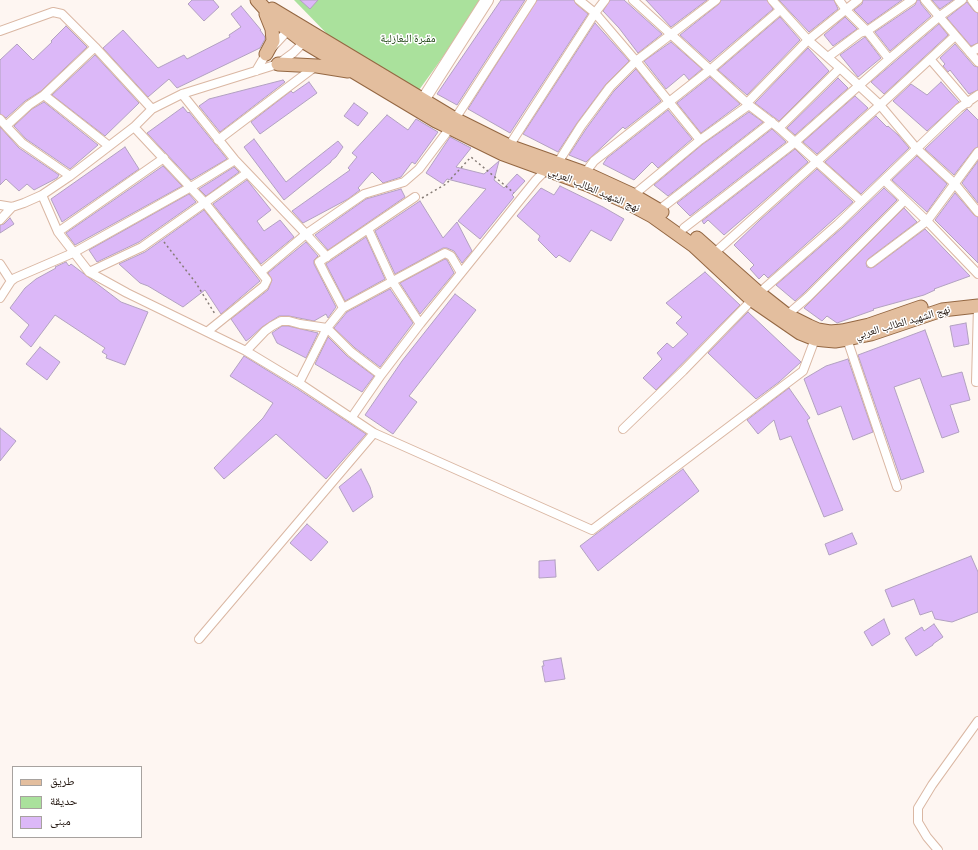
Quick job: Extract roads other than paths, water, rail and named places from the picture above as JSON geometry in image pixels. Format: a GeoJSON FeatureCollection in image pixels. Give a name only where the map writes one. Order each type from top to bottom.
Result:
{"type":"FeatureCollection","features":[{"type":"Feature","properties":{"kind":"main road","name":"نهج الشهيد الطالب العربي"},"geometry":{"type":"LineString","coordinates":[[258,2],[308,38],[503,154],[552,167],[585,173],[630,198],[658,210],[684,228],[710,256],[756,297],[800,333],[815,339],[835,341],[846,340],[871,334],[923,306],[942,302],[978,299]]}},
{"type":"Feature","properties":{"kind":"main road"},"geometry":{"type":"LineString","coordinates":[[258,2],[269,20],[272,29],[273,41],[266,54]]}},
{"type":"Feature","properties":{"kind":"main road","name":"نهج الشهيد الطالب العربي"},"geometry":{"type":"LineString","coordinates":[[308,38],[355,72],[420,104]]}},
{"type":"Feature","properties":{"kind":"main road"},"geometry":{"type":"LineString","coordinates":[[278,64],[317,66],[355,72]]}},
{"type":"Feature","properties":{"kind":"main road","name":"نهج الشهيد الطالب العربي"},"geometry":{"type":"LineString","coordinates":[[452,124],[509,146],[588,185],[630,198],[652,216],[710,256]]}},
{"type":"Feature","properties":{"kind":"main road","name":"نهج الشهيد الطالب العربي"},"geometry":{"type":"LineString","coordinates":[[756,297],[809,326],[830,332],[894,322],[942,310],[978,306]]}},
{"type":"Feature","properties":{"kind":"street"},"geometry":{"type":"LineString","coordinates":[[420,104],[487,0]]}},
{"type":"Feature","properties":{"kind":"street"},"geometry":{"type":"LineString","coordinates":[[261,272],[306,234],[364,194],[404,182],[419,169],[452,124],[532,0]]}},
{"type":"Feature","properties":{"kind":"street"},"geometry":{"type":"LineString","coordinates":[[579,0],[595,13],[700,140]]}},
{"type":"Feature","properties":{"kind":"street"},"geometry":{"type":"LineString","coordinates":[[509,146],[604,0]]}},
{"type":"Feature","properties":{"kind":"street"},"geometry":{"type":"LineString","coordinates":[[633,0],[748,104],[779,128],[794,143],[861,201]]}},
{"type":"Feature","properties":{"kind":"street"},"geometry":{"type":"LineString","coordinates":[[352,418],[381,375],[420,324],[521,199],[552,167],[610,87],[636,61],[671,34],[705,3],[716,0]]}},
{"type":"Feature","properties":{"kind":"street"},"geometry":{"type":"LineString","coordinates":[[773,0],[780,10],[808,40],[880,105],[917,149],[955,184],[978,212]]}},
{"type":"Feature","properties":{"kind":"street"},"geometry":{"type":"LineString","coordinates":[[839,0],[846,10],[867,31],[889,59]]}},
{"type":"Feature","properties":{"kind":"street"},"geometry":{"type":"LineString","coordinates":[[630,198],[700,140],[748,104],[808,40],[858,0]]}},
{"type":"Feature","properties":{"kind":"street"},"geometry":{"type":"LineString","coordinates":[[828,57],[860,33],[867,31],[912,0]]}},
{"type":"Feature","properties":{"kind":"street"},"geometry":{"type":"LineString","coordinates":[[926,0],[978,62]]}},
{"type":"Feature","properties":{"kind":"street"},"geometry":{"type":"LineString","coordinates":[[684,228],[794,143],[889,59],[940,16],[962,0]]}},
{"type":"Feature","properties":{"kind":"street"},"geometry":{"type":"LineString","coordinates":[[972,0],[978,8]]}},
{"type":"Feature","properties":{"kind":"street"},"geometry":{"type":"LineString","coordinates":[[585,173],[594,161],[609,148],[711,69],[780,10]]}},
{"type":"Feature","properties":{"kind":"street"},"geometry":{"type":"LineString","coordinates":[[0,31],[53,12],[62,14],[152,109]]}},
{"type":"Feature","properties":{"kind":"street"},"geometry":{"type":"LineString","coordinates":[[256,71],[266,54],[291,27]]}},
{"type":"Feature","properties":{"kind":"street"},"geometry":{"type":"LineString","coordinates":[[710,256],[817,162],[955,36]]}},
{"type":"Feature","properties":{"kind":"street"},"geometry":{"type":"LineString","coordinates":[[0,205],[12,207],[42,195],[110,146],[134,127],[152,109],[182,94],[278,64],[293,53],[308,38]]}},
{"type":"Feature","properties":{"kind":"street"},"geometry":{"type":"LineString","coordinates":[[6,126],[29,105],[44,95],[94,47]]}},
{"type":"Feature","properties":{"kind":"street"},"geometry":{"type":"LineString","coordinates":[[970,53],[978,48]]}},
{"type":"Feature","properties":{"kind":"street"},"geometry":{"type":"LineString","coordinates":[[930,59],[968,103]]}},
{"type":"Feature","properties":{"kind":"street"},"geometry":{"type":"LineString","coordinates":[[218,140],[317,66]]}},
{"type":"Feature","properties":{"kind":"street"},"geometry":{"type":"LineString","coordinates":[[779,128],[840,68]]}},
{"type":"Feature","properties":{"kind":"street"},"geometry":{"type":"LineString","coordinates":[[182,94],[247,174],[327,257]]}},
{"type":"Feature","properties":{"kind":"street"},"geometry":{"type":"LineString","coordinates":[[44,95],[110,146]]}},
{"type":"Feature","properties":{"kind":"street"},"geometry":{"type":"LineString","coordinates":[[623,429],[756,297],[838,224],[959,108],[978,95]]}},
{"type":"Feature","properties":{"kind":"street"},"geometry":{"type":"LineString","coordinates":[[0,119],[22,143],[70,176]]}},
{"type":"Feature","properties":{"kind":"street"},"geometry":{"type":"LineString","coordinates":[[658,210],[772,122]]}},
{"type":"Feature","properties":{"kind":"street"},"geometry":{"type":"LineString","coordinates":[[134,127],[205,203],[267,280],[264,286],[208,331]]}},
{"type":"Feature","properties":{"kind":"street"},"geometry":{"type":"LineString","coordinates":[[872,263],[927,221],[978,152]]}},
{"type":"Feature","properties":{"kind":"street"},"geometry":{"type":"LineString","coordinates":[[58,232],[164,158]]}},
{"type":"Feature","properties":{"kind":"street"},"geometry":{"type":"LineString","coordinates":[[0,298],[11,281],[15,278],[73,253],[191,187],[235,160]]}},
{"type":"Feature","properties":{"kind":"street"},"geometry":{"type":"LineString","coordinates":[[88,272],[142,247],[247,174]]}},
{"type":"Feature","properties":{"kind":"street"},"geometry":{"type":"LineString","coordinates":[[884,180],[927,221],[978,274]]}},
{"type":"Feature","properties":{"kind":"street"},"geometry":{"type":"LineString","coordinates":[[42,195],[58,232],[88,272],[127,293],[208,331],[246,351],[299,383],[374,433],[592,530],[803,371],[815,339]]}},
{"type":"Feature","properties":{"kind":"street"},"geometry":{"type":"LineString","coordinates":[[343,308],[319,262],[415,196]]}},
{"type":"Feature","properties":{"kind":"street"},"geometry":{"type":"LineString","coordinates":[[787,315],[808,297],[905,200]]}},
{"type":"Feature","properties":{"kind":"street"},"geometry":{"type":"LineString","coordinates":[[0,220],[12,207]]}},
{"type":"Feature","properties":{"kind":"street"},"geometry":{"type":"LineString","coordinates":[[368,229],[392,281],[420,324]]}},
{"type":"Feature","properties":{"kind":"street"},"geometry":{"type":"LineString","coordinates":[[299,383],[327,328],[343,308],[392,281],[420,268],[445,253],[451,256],[461,273]]}},
{"type":"Feature","properties":{"kind":"street"},"geometry":{"type":"LineString","coordinates":[[0,264],[11,281]]}},
{"type":"Feature","properties":{"kind":"street"},"geometry":{"type":"LineString","coordinates":[[976,382],[978,306]]}},
{"type":"Feature","properties":{"kind":"street"},"geometry":{"type":"LineString","coordinates":[[246,351],[265,331],[281,320],[289,320],[300,324],[327,328],[351,352],[381,375]]}},
{"type":"Feature","properties":{"kind":"street"},"geometry":{"type":"LineString","coordinates":[[846,340],[897,487]]}},
{"type":"Feature","properties":{"kind":"street"},"geometry":{"type":"LineString","coordinates":[[199,639],[374,433]]}},
{"type":"Feature","properties":{"kind":"street"},"geometry":{"type":"LineString","coordinates":[[938,850],[927,837],[918,822],[918,808],[932,785],[978,721]]}},
{"type":"Feature","properties":{"kind":"park label","name":"مقبرة البغازلية"},"geometry":{"type":"Point","coordinates":[408,39]}}]}
